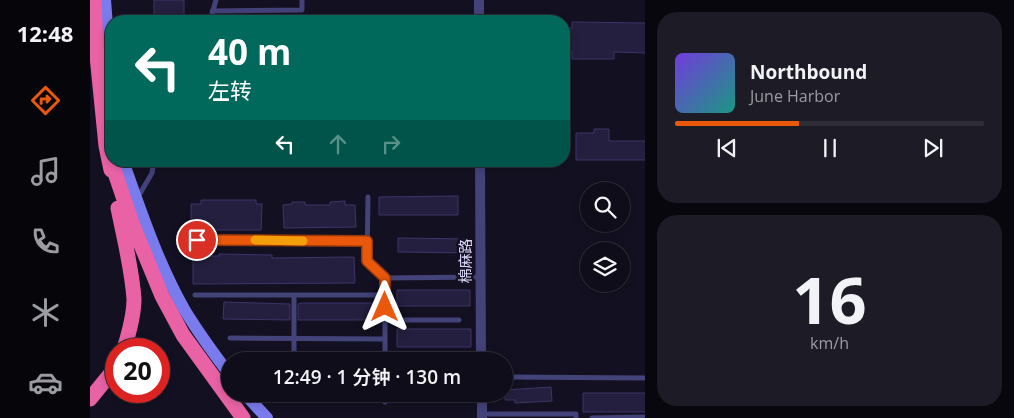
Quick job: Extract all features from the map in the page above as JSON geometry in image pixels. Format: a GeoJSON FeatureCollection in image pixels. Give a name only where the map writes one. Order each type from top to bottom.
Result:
{"type":"FeatureCollection","features":[{"type":"Feature","properties":{"kind":"highway"},"geometry":{"type":"LineString","coordinates":[[94,0],[96,46],[105,117]]}},
{"type":"Feature","properties":{"kind":"highway"},"geometry":{"type":"LineString","coordinates":[[112,167],[130,266],[134,301],[127,338]]}},
{"type":"Feature","properties":{"kind":"highway"},"geometry":{"type":"LineString","coordinates":[[114,167],[132,223],[162,296],[183,335],[243,418]]}},
{"type":"Feature","properties":{"kind":"highway"},"geometry":{"type":"LineString","coordinates":[[90,399],[105,381]]}},
{"type":"Feature","properties":{"kind":"main road"},"geometry":{"type":"LineString","coordinates":[[105,0],[106,15]]}},
{"type":"Feature","properties":{"kind":"main road"},"geometry":{"type":"LineString","coordinates":[[125,167],[162,266],[185,310],[221,362]]}},
{"type":"Feature","properties":{"kind":"main road"},"geometry":{"type":"LineString","coordinates":[[252,402],[267,418]]}},
{"type":"Feature","properties":{"kind":"street"},"geometry":{"type":"LineString","coordinates":[[479,0],[479,15]]}},
{"type":"Feature","properties":{"kind":"street","name":"棉麻路"},"geometry":{"type":"LineString","coordinates":[[480,167],[481,352]]}},
{"type":"Feature","properties":{"kind":"street"},"geometry":{"type":"LineString","coordinates":[[482,402],[482,416]]}},
{"type":"Feature","properties":{"kind":"lane"},"geometry":{"type":"LineString","coordinates":[[211,15],[216,0]]}},
{"type":"Feature","properties":{"kind":"lane"},"geometry":{"type":"LineString","coordinates":[[212,11],[302,10],[302,0]]}},
{"type":"Feature","properties":{"kind":"lane"},"geometry":{"type":"LineString","coordinates":[[137,200],[152,173],[153,167]]}},
{"type":"Feature","properties":{"kind":"lane"},"geometry":{"type":"LineString","coordinates":[[368,197],[367,261],[385,278],[480,277]]}},
{"type":"Feature","properties":{"kind":"lane"},"geometry":{"type":"LineString","coordinates":[[197,240],[367,241]]}},
{"type":"Feature","properties":{"kind":"lane"},"geometry":{"type":"LineString","coordinates":[[385,278],[385,352]]}},
{"type":"Feature","properties":{"kind":"lane"},"geometry":{"type":"LineString","coordinates":[[195,295],[385,295]]}},
{"type":"Feature","properties":{"kind":"lane"},"geometry":{"type":"LineString","coordinates":[[294,295],[294,352]]}},
{"type":"Feature","properties":{"kind":"lane"},"geometry":{"type":"LineString","coordinates":[[385,320],[460,320]]}},
{"type":"Feature","properties":{"kind":"lane"},"geometry":{"type":"LineString","coordinates":[[230,338],[385,339]]}},
{"type":"Feature","properties":{"kind":"lane"},"geometry":{"type":"LineString","coordinates":[[513,377],[645,378]]}},
{"type":"Feature","properties":{"kind":"lane"},"geometry":{"type":"LineString","coordinates":[[482,416],[576,414],[576,418]]}},
{"type":"Feature","properties":{"kind":"lane"},"geometry":{"type":"LineString","coordinates":[[592,418],[645,417]]}},
{"type":"Feature","properties":{"kind":"building"},"geometry":{"type":"Polygon","coordinates":[[[154,0],[184,0],[184,15],[154,15],[154,0]]]}},
{"type":"Feature","properties":{"kind":"building"},"geometry":{"type":"Polygon","coordinates":[[[572,22],[645,23],[645,53],[614,52],[614,59],[572,59],[572,52],[570,52],[570,28],[572,28],[572,22]]]}},
{"type":"Feature","properties":{"kind":"building"},"geometry":{"type":"Polygon","coordinates":[[[594,129],[609,129],[609,141],[645,141],[645,160],[576,160],[576,133],[594,133],[594,129]]]}},
{"type":"Feature","properties":{"kind":"building"},"geometry":{"type":"Polygon","coordinates":[[[458,196],[458,215],[379,215],[379,197],[458,196]]]}},
{"type":"Feature","properties":{"kind":"building"},"geometry":{"type":"Polygon","coordinates":[[[201,200],[256,200],[256,204],[262,204],[261,230],[191,230],[191,204],[201,204],[201,200]]]}},
{"type":"Feature","properties":{"kind":"building"},"geometry":{"type":"Polygon","coordinates":[[[345,201],[345,205],[355,205],[356,227],[284,228],[283,205],[292,204],[292,202],[305,202],[305,205],[330,205],[330,202],[345,201]]]}},
{"type":"Feature","properties":{"kind":"building"},"geometry":{"type":"Polygon","coordinates":[[[398,238],[467,239],[467,253],[398,252],[398,238]]]}},
{"type":"Feature","properties":{"kind":"building"},"geometry":{"type":"Polygon","coordinates":[[[219,254],[272,255],[272,258],[354,257],[355,283],[193,284],[193,260],[198,260],[198,256],[219,256],[219,254]]]}},
{"type":"Feature","properties":{"kind":"building"},"geometry":{"type":"Polygon","coordinates":[[[397,290],[470,290],[470,306],[397,306],[397,290]]]}},
{"type":"Feature","properties":{"kind":"building"},"geometry":{"type":"Polygon","coordinates":[[[224,302],[290,304],[290,320],[223,319],[224,302]]]}},
{"type":"Feature","properties":{"kind":"building"},"geometry":{"type":"Polygon","coordinates":[[[375,303],[375,320],[298,320],[298,304],[375,303]]]}},
{"type":"Feature","properties":{"kind":"building"},"geometry":{"type":"Polygon","coordinates":[[[397,329],[471,329],[471,347],[397,347],[397,329]]]}},
{"type":"Feature","properties":{"kind":"building"},"geometry":{"type":"Polygon","coordinates":[[[551,387],[552,401],[515,403],[515,400],[513,400],[513,389],[551,387]]]}},
{"type":"Feature","properties":{"kind":"building"},"geometry":{"type":"Polygon","coordinates":[[[583,393],[645,393],[645,412],[583,412],[583,393]]]}},
{"type":"Feature","properties":{"kind":"slow traffic"},"geometry":{"type":"LineString","coordinates":[[255,240],[303,241]]}},
{"type":"Feature","properties":{"kind":"route"},"geometry":{"type":"LineString","coordinates":[[197,240],[367,241],[367,261],[385,278],[385,307]]}}]}
